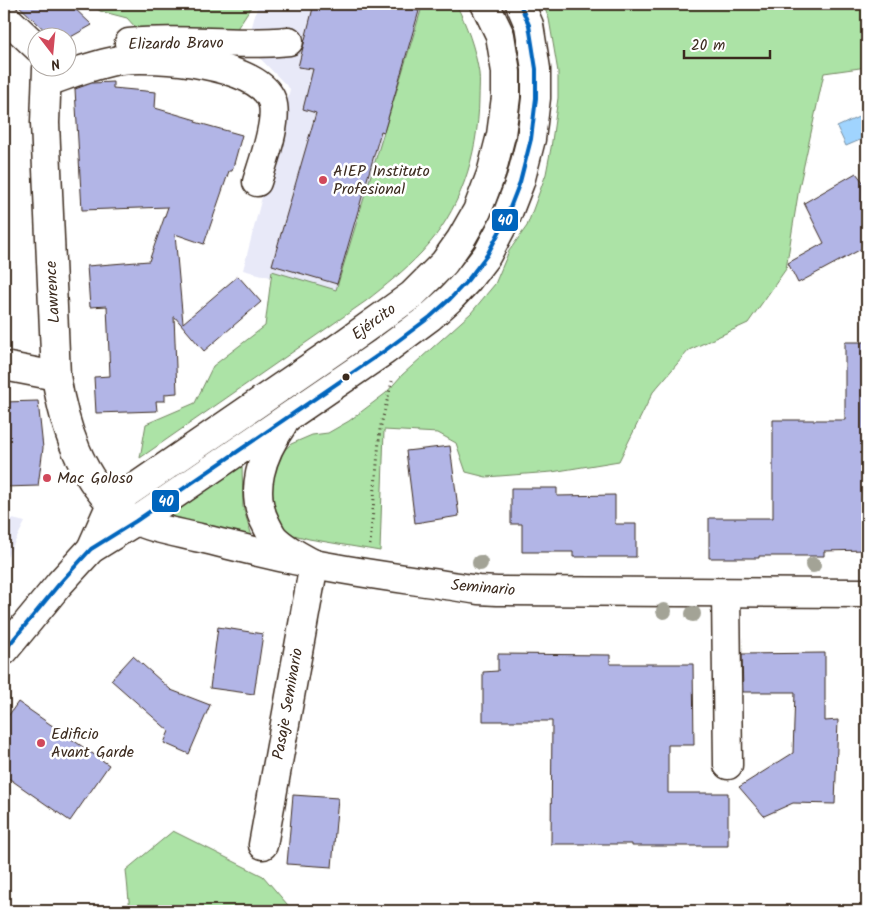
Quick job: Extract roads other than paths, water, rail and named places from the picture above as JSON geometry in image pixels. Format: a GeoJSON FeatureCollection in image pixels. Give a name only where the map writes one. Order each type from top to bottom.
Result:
{"type":"FeatureCollection","features":[{"type":"Feature","properties":{"kind":"street","name":"Ejército"},"geometry":{"type":"LineString","coordinates":[[91,549],[111,504],[366,329],[412,294],[444,263],[462,239],[477,211],[491,174],[501,135],[506,97],[506,72],[500,35],[485,4]]}},
{"type":"Feature","properties":{"kind":"street","name":"Ejército"},"geometry":{"type":"LineString","coordinates":[[4,651],[60,583],[91,549],[136,521],[287,418],[430,317],[450,300],[467,281],[486,255],[504,223],[520,182],[531,139],[536,98],[536,69],[529,25],[520,4]]}},
{"type":"Feature","properties":{"kind":"street"},"geometry":{"type":"LineString","coordinates":[[4,16],[28,39]]}},
{"type":"Feature","properties":{"kind":"street","name":"Elizardo Bravo"},"geometry":{"type":"LineString","coordinates":[[78,58],[116,45],[176,41],[261,44],[289,41]]}},
{"type":"Feature","properties":{"kind":"street","name":"Elizardo Bravo"},"geometry":{"type":"LineString","coordinates":[[78,68],[132,59],[197,64],[240,74],[262,86],[274,107],[272,130],[257,182]]}},
{"type":"Feature","properties":{"kind":"street","name":"Lawrence"},"geometry":{"type":"LineString","coordinates":[[55,78],[45,123],[56,376],[65,421],[77,453],[91,477],[111,504]]}},
{"type":"Feature","properties":{"kind":"street"},"geometry":{"type":"LineString","coordinates":[[4,366],[56,376]]}},
{"type":"Feature","properties":{"kind":"street"},"geometry":{"type":"LineString","coordinates":[[287,418],[274,438],[263,462],[258,483],[260,510],[274,538],[295,554],[314,564]]}},
{"type":"Feature","properties":{"kind":"street","name":"Seminario"},"geometry":{"type":"LineString","coordinates":[[111,504],[123,514],[136,521],[314,564],[497,591],[867,593]]}},
{"type":"Feature","properties":{"kind":"street","name":"Pasaje Seminario"},"geometry":{"type":"LineString","coordinates":[[262,845],[314,564]]}},
{"type":"Feature","properties":{"kind":"street"},"geometry":{"type":"LineString","coordinates":[[726,593],[728,765]]}},
{"type":"Feature","properties":{"kind":"water"},"geometry":{"type":"Polygon","coordinates":[[[867,113],[867,137],[846,146],[837,127],[867,113]]]}},
{"type":"Feature","properties":{"kind":"place","name":"AIEP Instituto Profesional"},"geometry":{"type":"Point","coordinates":[323,180]}},
{"type":"Feature","properties":{"kind":"place","name":"Mac Goloso"},"geometry":{"type":"Point","coordinates":[47,478]}},
{"type":"Feature","properties":{"kind":"place","name":"Edificio Avant Garde"},"geometry":{"type":"Point","coordinates":[41,743]}}]}
